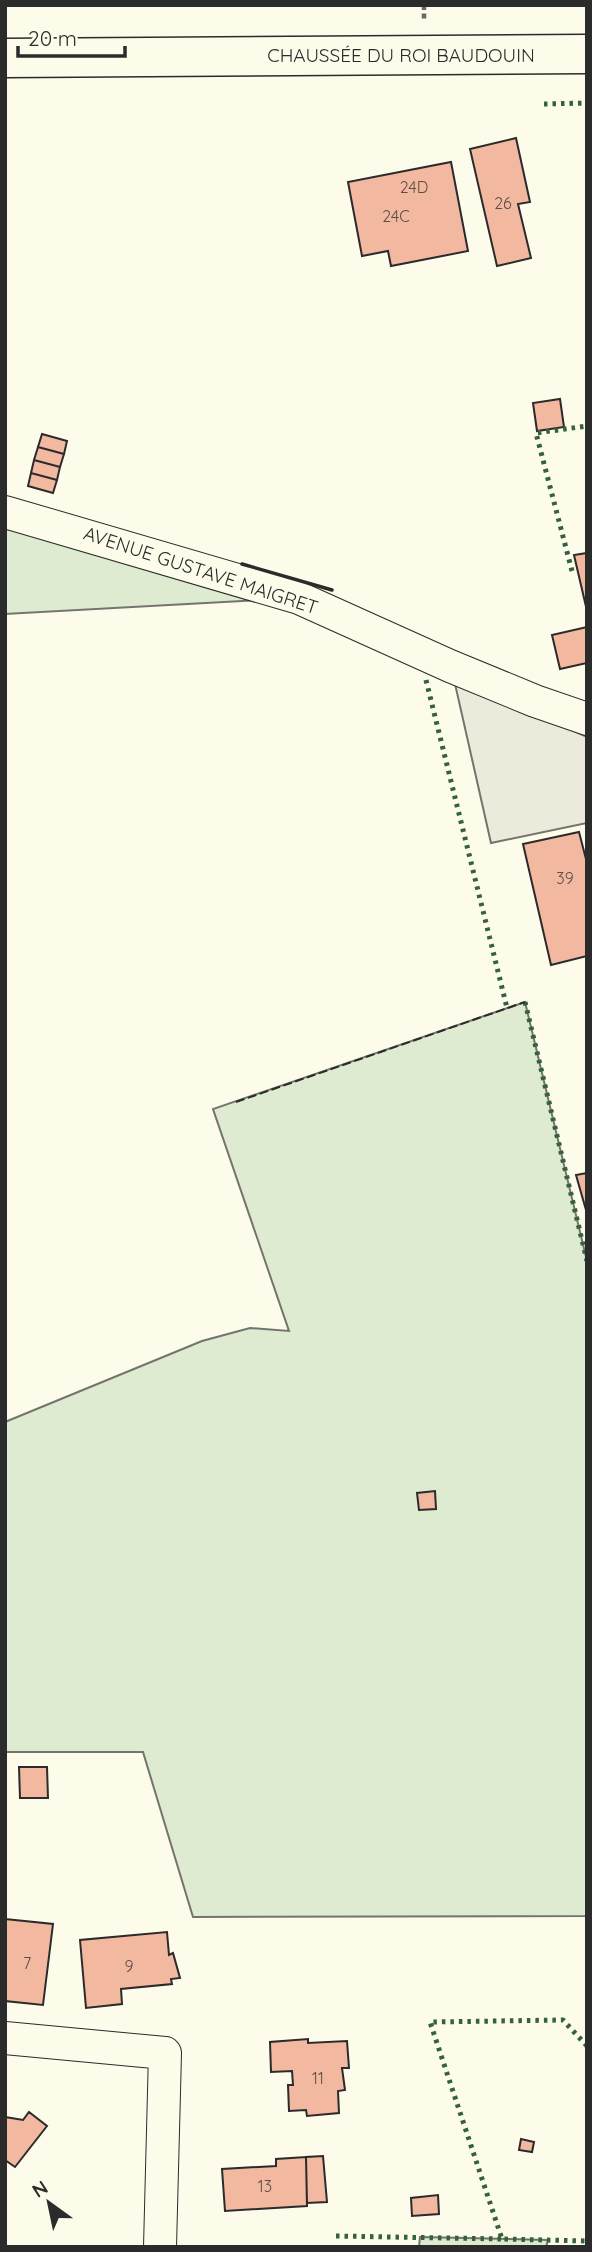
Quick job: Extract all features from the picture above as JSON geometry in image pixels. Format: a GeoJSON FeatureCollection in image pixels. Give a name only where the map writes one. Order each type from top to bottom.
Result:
{"type":"FeatureCollection","features":[{"type":"Feature","properties":{"kind":"main road","name":"CHAUSSÉE DU ROI BAUDOUIN"},"geometry":{"type":"LineString","coordinates":[[5,58],[587,54]]}},
{"type":"Feature","properties":{"kind":"street","name":"AVENUE GUSTAVE MAIGRET"},"geometry":{"type":"LineString","coordinates":[[5,512],[299,598],[450,666],[587,719]]}},
{"type":"Feature","properties":{"kind":"street"},"geometry":{"type":"LineString","coordinates":[[5,2038],[165,2053],[160,2247]]}},
{"type":"Feature","properties":{"kind":"green space"},"geometry":{"type":"Polygon","coordinates":[[[5,512],[299,598],[5,614],[5,512]]]}},
{"type":"Feature","properties":{"kind":"green space"},"geometry":{"type":"Polygon","coordinates":[[[525,1002],[587,1261],[587,1916],[193,1917],[143,1752],[5,1752],[5,1422],[202,1341],[250,1328],[289,1331],[213,1109],[525,1002]]]}},
{"type":"Feature","properties":{"kind":"green space"},"geometry":{"type":"Polygon","coordinates":[[[420,2237],[548,2240],[546,2247],[419,2247],[420,2237]]]}},
{"type":"Feature","properties":{"kind":"shaded area"},"geometry":{"type":"Polygon","coordinates":[[[453,675],[587,737],[587,823],[491,843],[453,675]]]}},
{"type":"Feature","properties":{"kind":"building"},"geometry":{"type":"Polygon","coordinates":[[[516,138],[530,202],[518,204],[531,258],[497,266],[470,149],[516,138]]]}},
{"type":"Feature","properties":{"kind":"building"},"geometry":{"type":"Polygon","coordinates":[[[451,162],[468,251],[391,266],[388,251],[362,256],[348,182],[451,162]]]}},
{"type":"Feature","properties":{"kind":"building"},"geometry":{"type":"Polygon","coordinates":[[[560,399],[564,427],[537,431],[533,403],[560,399]]]}},
{"type":"Feature","properties":{"kind":"building"},"geometry":{"type":"Polygon","coordinates":[[[42,434],[67,441],[64,454],[38,447],[42,434]]]}},
{"type":"Feature","properties":{"kind":"building"},"geometry":{"type":"Polygon","coordinates":[[[38,447],[64,454],[60,467],[34,460],[38,447]]]}},
{"type":"Feature","properties":{"kind":"building"},"geometry":{"type":"Polygon","coordinates":[[[34,460],[60,467],[57,480],[31,473],[34,460]]]}},
{"type":"Feature","properties":{"kind":"building"},"geometry":{"type":"Polygon","coordinates":[[[31,473],[57,480],[53,493],[28,486],[31,473]]]}},
{"type":"Feature","properties":{"kind":"building"},"geometry":{"type":"Polygon","coordinates":[[[587,553],[587,611],[574,555],[587,553]]]}},
{"type":"Feature","properties":{"kind":"building"},"geometry":{"type":"Polygon","coordinates":[[[587,627],[587,663],[560,669],[552,635],[587,627]]]}},
{"type":"Feature","properties":{"kind":"building"},"geometry":{"type":"Polygon","coordinates":[[[579,832],[587,863],[587,956],[551,965],[523,844],[579,832]]]}},
{"type":"Feature","properties":{"kind":"building"},"geometry":{"type":"Polygon","coordinates":[[[587,1173],[587,1210],[586,1210],[576,1175],[587,1173]]]}},
{"type":"Feature","properties":{"kind":"building"},"geometry":{"type":"Polygon","coordinates":[[[435,1491],[436,1509],[419,1510],[417,1493],[435,1491]]]}},
{"type":"Feature","properties":{"kind":"building"},"geometry":{"type":"Polygon","coordinates":[[[19,1767],[47,1767],[48,1798],[20,1798],[19,1767]]]}},
{"type":"Feature","properties":{"kind":"building"},"geometry":{"type":"Polygon","coordinates":[[[5,1919],[53,1924],[43,2005],[5,2001],[5,1919]]]}},
{"type":"Feature","properties":{"kind":"building"},"geometry":{"type":"Polygon","coordinates":[[[167,1932],[169,1955],[173,1953],[180,1978],[171,1979],[172,1984],[121,1989],[122,2004],[86,2008],[80,1940],[167,1932]]]}},
{"type":"Feature","properties":{"kind":"building"},"geometry":{"type":"Polygon","coordinates":[[[308,2039],[308,2043],[347,2041],[349,2068],[342,2068],[345,2090],[338,2091],[339,2113],[307,2116],[306,2110],[289,2111],[288,2085],[293,2085],[292,2071],[271,2072],[270,2042],[308,2039]]]}},
{"type":"Feature","properties":{"kind":"building"},"geometry":{"type":"Polygon","coordinates":[[[29,2112],[47,2126],[15,2167],[5,2160],[5,2117],[23,2120],[29,2112]]]}},
{"type":"Feature","properties":{"kind":"building"},"geometry":{"type":"Polygon","coordinates":[[[521,2139],[534,2142],[532,2152],[519,2150],[521,2139]]]}},
{"type":"Feature","properties":{"kind":"building"},"geometry":{"type":"Polygon","coordinates":[[[323,2156],[327,2202],[307,2203],[306,2157],[323,2156]]]}},
{"type":"Feature","properties":{"kind":"building"},"geometry":{"type":"Polygon","coordinates":[[[306,2157],[307,2206],[225,2211],[222,2169],[276,2166],[276,2159],[306,2157]]]}},
{"type":"Feature","properties":{"kind":"building"},"geometry":{"type":"Polygon","coordinates":[[[438,2195],[439,2214],[412,2216],[411,2198],[438,2195]]]}},
{"type":"Feature","properties":{"kind":"hedge"},"geometry":{"type":"LineString","coordinates":[[544,104],[587,103]]}},
{"type":"Feature","properties":{"kind":"hedge"},"geometry":{"type":"LineString","coordinates":[[572,571],[536,433],[587,426]]}},
{"type":"Feature","properties":{"kind":"hedge"},"geometry":{"type":"LineString","coordinates":[[426,680],[507,1008]]}},
{"type":"Feature","properties":{"kind":"hedge"},"geometry":{"type":"LineString","coordinates":[[525,1002],[587,1261]]}},
{"type":"Feature","properties":{"kind":"hedge"},"geometry":{"type":"LineString","coordinates":[[587,2046],[563,2020],[430,2022],[502,2239],[587,2241]]}},
{"type":"Feature","properties":{"kind":"hedge"},"geometry":{"type":"LineString","coordinates":[[336,2236],[502,2239]]}},
{"type":"Feature","properties":{"kind":"fence"},"geometry":{"type":"LineString","coordinates":[[236,1102],[525,1002]]}},
{"type":"Feature","properties":{"kind":"wall"},"geometry":{"type":"LineString","coordinates":[[242,564],[332,590]]}}]}
